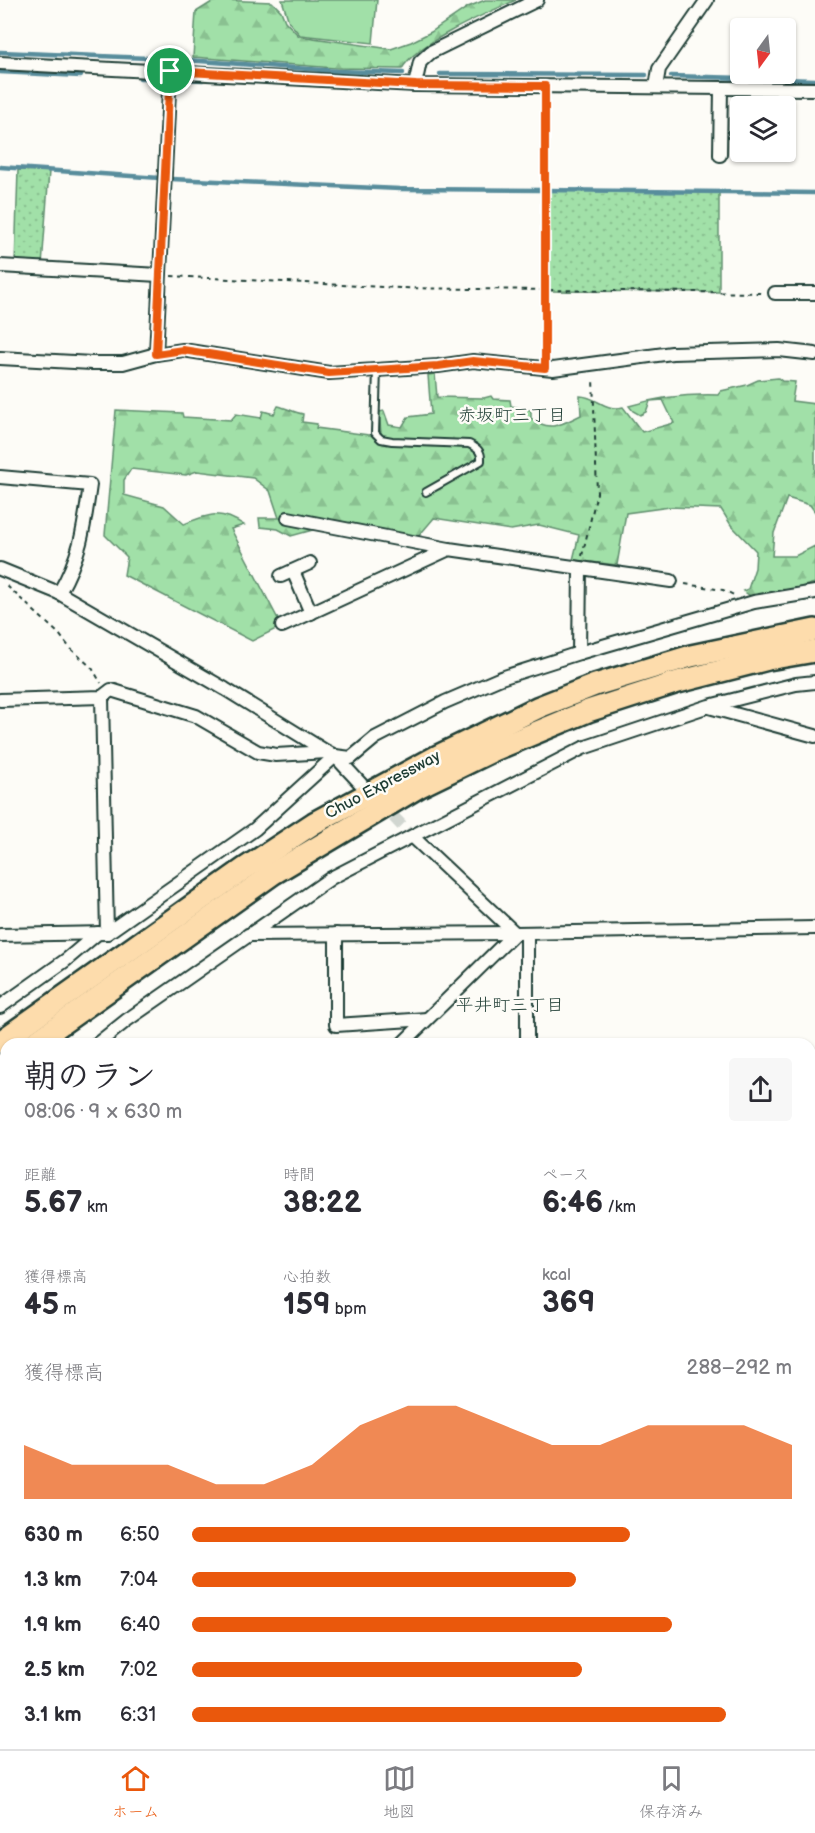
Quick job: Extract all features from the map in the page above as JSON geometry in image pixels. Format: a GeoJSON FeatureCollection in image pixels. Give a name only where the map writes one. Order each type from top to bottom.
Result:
{"type":"FeatureCollection","features":[{"type":"Feature","properties":{"kind":"highway","name":"Chuo Expressway"},"geometry":{"type":"LineString","coordinates":[[6,1038],[244,869],[314,823],[456,746],[539,707],[595,685],[691,656],[815,630]]}},
{"type":"Feature","properties":{"kind":"highway","name":"Chuo Expressway"},"geometry":{"type":"LineString","coordinates":[[41,1038],[274,873],[420,786],[494,750],[588,711],[678,682],[768,659],[815,651]]}},
{"type":"Feature","properties":{"kind":"street"},"geometry":{"type":"LineString","coordinates":[[416,85],[420,63],[432,52],[537,0]]}},
{"type":"Feature","properties":{"kind":"street"},"geometry":{"type":"LineString","coordinates":[[656,86],[659,69],[707,0]]}},
{"type":"Feature","properties":{"kind":"street"},"geometry":{"type":"LineString","coordinates":[[0,63],[416,85],[815,89]]}},
{"type":"Feature","properties":{"kind":"street"},"geometry":{"type":"LineString","coordinates":[[156,354],[170,71]]}},
{"type":"Feature","properties":{"kind":"street"},"geometry":{"type":"LineString","coordinates":[[720,155],[722,88]]}},
{"type":"Feature","properties":{"kind":"street"},"geometry":{"type":"LineString","coordinates":[[0,266],[159,275]]}},
{"type":"Feature","properties":{"kind":"street"},"geometry":{"type":"LineString","coordinates":[[776,293],[815,293]]}},
{"type":"Feature","properties":{"kind":"street"},"geometry":{"type":"LineString","coordinates":[[0,358],[123,363],[156,354],[183,350],[329,373],[438,366],[473,361],[545,368],[672,353],[778,350],[815,354]]}},
{"type":"Feature","properties":{"kind":"street"},"geometry":{"type":"LineString","coordinates":[[0,477],[90,485],[83,539],[72,570],[58,593]]}},
{"type":"Feature","properties":{"kind":"street"},"geometry":{"type":"LineString","coordinates":[[288,518],[449,549],[671,581]]}},
{"type":"Feature","properties":{"kind":"street"},"geometry":{"type":"LineString","coordinates":[[282,626],[449,549]]}},
{"type":"Feature","properties":{"kind":"street"},"geometry":{"type":"LineString","coordinates":[[281,576],[310,563]]}},
{"type":"Feature","properties":{"kind":"street"},"geometry":{"type":"LineString","coordinates":[[579,653],[580,568]]}},
{"type":"Feature","properties":{"kind":"street"},"geometry":{"type":"LineString","coordinates":[[0,569],[58,593],[225,689],[331,754],[362,784]]}},
{"type":"Feature","properties":{"kind":"street"},"geometry":{"type":"LineString","coordinates":[[293,571],[311,612]]}},
{"type":"Feature","properties":{"kind":"street"},"geometry":{"type":"LineString","coordinates":[[0,700],[102,697],[111,690],[196,716],[258,752],[276,755],[331,754],[351,758],[375,738],[445,702],[501,678],[754,602],[815,592]]}},
{"type":"Feature","properties":{"kind":"street"},"geometry":{"type":"LineString","coordinates":[[108,1038],[127,1020],[331,878],[583,748],[709,706],[796,684],[815,682]]}},
{"type":"Feature","properties":{"kind":"street"},"geometry":{"type":"LineString","coordinates":[[102,697],[103,933]]}},
{"type":"Feature","properties":{"kind":"street"},"geometry":{"type":"LineString","coordinates":[[709,706],[815,736]]}},
{"type":"Feature","properties":{"kind":"street"},"geometry":{"type":"LineString","coordinates":[[0,1007],[255,829],[331,754]]}},
{"type":"Feature","properties":{"kind":"street"},"geometry":{"type":"LineString","coordinates":[[413,837],[521,933],[527,1038]]}},
{"type":"Feature","properties":{"kind":"street"},"geometry":{"type":"LineString","coordinates":[[248,935],[815,928]]}},
{"type":"Feature","properties":{"kind":"street"},"geometry":{"type":"LineString","coordinates":[[0,935],[103,933]]}},
{"type":"Feature","properties":{"kind":"street"},"geometry":{"type":"LineString","coordinates":[[408,1038],[521,933]]}},
{"type":"Feature","properties":{"kind":"street"},"geometry":{"type":"LineString","coordinates":[[336,934],[336,1025],[427,1019]]}},
{"type":"Feature","properties":{"kind":"lane"},"geometry":{"type":"LineString","coordinates":[[377,370],[375,433],[381,439],[469,444],[478,449],[481,456],[481,461],[426,492]]}},
{"type":"Feature","properties":{"kind":"path"},"geometry":{"type":"LineString","coordinates":[[545,86],[545,368]]}},
{"type":"Feature","properties":{"kind":"path"},"geometry":{"type":"LineString","coordinates":[[159,275],[400,288],[776,293]]}},
{"type":"Feature","properties":{"kind":"path"},"geometry":{"type":"LineString","coordinates":[[580,568],[597,493],[593,364]]}},
{"type":"Feature","properties":{"kind":"path"},"geometry":{"type":"LineString","coordinates":[[0,580],[92,668],[103,686],[102,697]]}},
{"type":"Feature","properties":{"kind":"path"},"geometry":{"type":"LineString","coordinates":[[671,581],[723,590],[754,602]]}},
{"type":"Feature","properties":{"kind":"green space"},"geometry":{"type":"Polygon","coordinates":[[[223,0],[272,2],[299,36],[391,49],[431,32],[468,7],[485,0],[516,0],[436,39],[409,59],[402,69],[335,68],[193,57],[196,12],[212,2],[223,0]]]}},
{"type":"Feature","properties":{"kind":"green space"},"geometry":{"type":"Polygon","coordinates":[[[282,0],[377,0],[373,43],[300,35],[289,22],[282,0]]]}},
{"type":"Feature","properties":{"kind":"green space"},"geometry":{"type":"Polygon","coordinates":[[[18,170],[49,171],[42,266],[15,265],[18,170]]]}},
{"type":"Feature","properties":{"kind":"green space"},"geometry":{"type":"Polygon","coordinates":[[[544,190],[719,192],[719,292],[544,291],[544,190]]]}},
{"type":"Feature","properties":{"kind":"green space"},"geometry":{"type":"Polygon","coordinates":[[[435,374],[437,397],[484,398],[491,396],[493,399],[510,400],[511,406],[531,410],[531,418],[538,423],[556,426],[581,415],[580,396],[586,397],[606,406],[623,407],[642,432],[674,423],[663,400],[650,401],[646,412],[640,415],[629,406],[651,400],[673,397],[718,395],[721,391],[758,380],[778,378],[782,381],[795,382],[792,401],[815,404],[815,512],[810,505],[787,498],[774,533],[772,556],[795,556],[815,546],[815,583],[755,599],[743,591],[748,589],[755,568],[756,551],[731,525],[721,509],[670,507],[626,513],[617,565],[573,560],[579,535],[539,525],[511,530],[434,518],[417,538],[320,528],[291,536],[278,529],[260,527],[259,518],[279,518],[270,491],[253,478],[197,471],[186,475],[131,469],[124,480],[124,495],[164,506],[184,524],[208,516],[221,515],[244,525],[231,529],[280,623],[278,628],[252,641],[124,575],[127,557],[105,535],[116,410],[182,413],[183,417],[231,420],[236,414],[261,418],[263,411],[274,414],[278,406],[303,414],[302,422],[317,424],[316,428],[369,435],[381,433],[379,412],[384,411],[389,425],[402,427],[408,417],[431,414],[428,375],[435,374]]]}},
{"type":"Feature","properties":{"kind":"waterway"},"geometry":{"type":"LineString","coordinates":[[0,52],[173,59],[336,71],[403,73]]}},
{"type":"Feature","properties":{"kind":"waterway"},"geometry":{"type":"LineString","coordinates":[[0,72],[81,76]]}},
{"type":"Feature","properties":{"kind":"waterway"},"geometry":{"type":"LineString","coordinates":[[440,74],[646,75]]}},
{"type":"Feature","properties":{"kind":"waterway"},"geometry":{"type":"LineString","coordinates":[[671,76],[815,80]]}},
{"type":"Feature","properties":{"kind":"waterway"},"geometry":{"type":"LineString","coordinates":[[140,78],[162,78]]}},
{"type":"Feature","properties":{"kind":"waterway"},"geometry":{"type":"LineString","coordinates":[[180,79],[203,80]]}},
{"type":"Feature","properties":{"kind":"waterway"},"geometry":{"type":"LineString","coordinates":[[0,167],[160,178]]}},
{"type":"Feature","properties":{"kind":"waterway"},"geometry":{"type":"LineString","coordinates":[[171,179],[400,189],[543,190]]}},
{"type":"Feature","properties":{"kind":"waterway"},"geometry":{"type":"LineString","coordinates":[[544,190],[815,193]]}},
{"type":"Feature","properties":{"kind":"tunnel"},"geometry":{"type":"LineString","coordinates":[[381,804],[413,837]]}},
{"type":"Feature","properties":{"kind":"district","name":"赤坂町三丁目"},"geometry":{"type":"Point","coordinates":[512,415]}},
{"type":"Feature","properties":{"kind":"district","name":"平井町三丁目"},"geometry":{"type":"Point","coordinates":[510,1005]}},
{"type":"Feature","properties":{"kind":"route"},"geometry":{"type":"LineString","coordinates":[[170,71],[416,85],[545,86],[545,368],[473,361],[438,366],[329,373],[183,350],[156,354],[170,71]]}}]}
